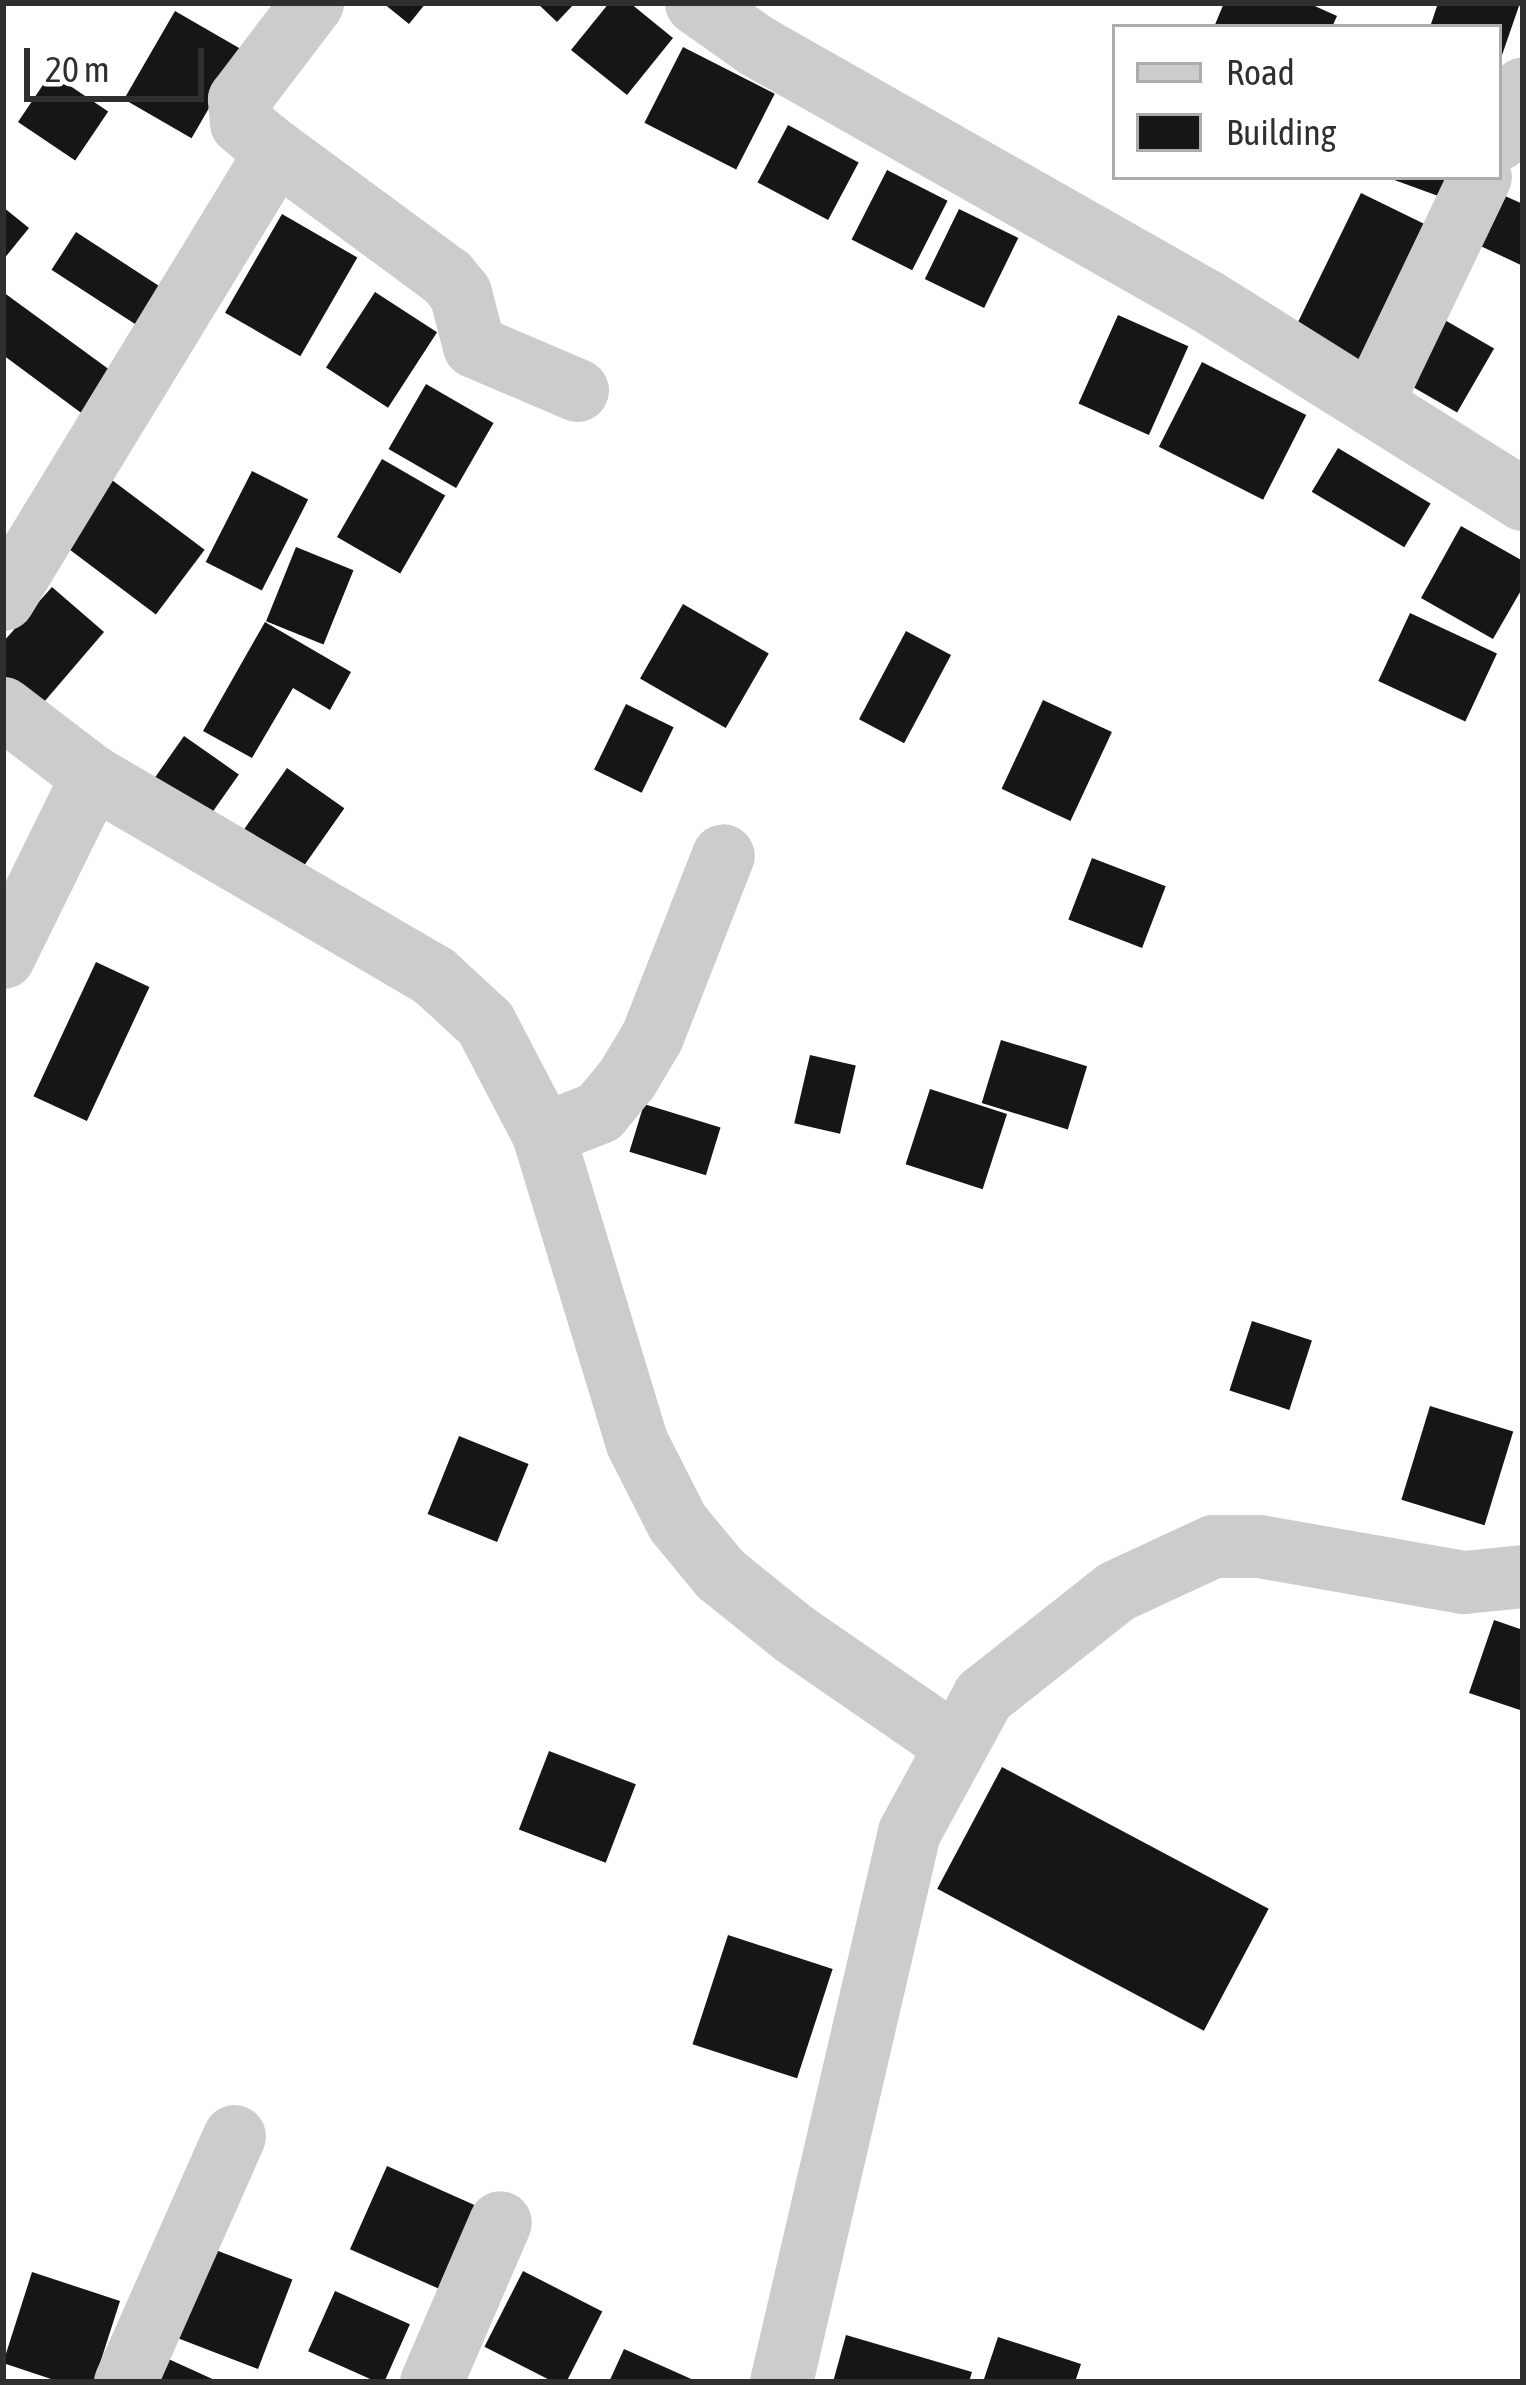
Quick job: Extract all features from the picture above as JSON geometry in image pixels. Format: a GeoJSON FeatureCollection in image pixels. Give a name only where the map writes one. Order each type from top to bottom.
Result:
{"type":"FeatureCollection","features":[{"type":"Feature","properties":{"kind":"street"},"geometry":{"type":"LineString","coordinates":[[312,3],[239,99],[241,123],[447,277],[460,293],[464,330],[474,346],[577,390]]}},
{"type":"Feature","properties":{"kind":"street"},"geometry":{"type":"LineString","coordinates":[[696,3],[757,46],[1190,291],[1523,499]]}},
{"type":"Feature","properties":{"kind":"street"},"geometry":{"type":"LineString","coordinates":[[1502,132],[1523,88]]}},
{"type":"Feature","properties":{"kind":"street"},"geometry":{"type":"LineString","coordinates":[[3,598],[258,182],[269,158],[265,143]]}},
{"type":"Feature","properties":{"kind":"street"},"geometry":{"type":"LineString","coordinates":[[1371,404],[1479,180]]}},
{"type":"Feature","properties":{"kind":"street"},"geometry":{"type":"LineString","coordinates":[[3,708],[92,776],[433,975],[484,1023],[543,1134],[637,1443],[677,1522],[720,1574],[793,1633],[951,1742]]}},
{"type":"Feature","properties":{"kind":"street"},"geometry":{"type":"LineString","coordinates":[[3,957],[92,776]]}},
{"type":"Feature","properties":{"kind":"street"},"geometry":{"type":"LineString","coordinates":[[543,1134],[599,1112],[627,1078],[652,1036],[723,855]]}},
{"type":"Feature","properties":{"kind":"street"},"geometry":{"type":"LineString","coordinates":[[781,2382],[878,1944],[909,1832],[951,1742],[983,1696],[1053,1634],[1116,1592],[1213,1546],[1259,1546],[1464,1582],[1523,1576]]}},
{"type":"Feature","properties":{"kind":"street"},"geometry":{"type":"LineString","coordinates":[[125,2382],[234,2136]]}},
{"type":"Feature","properties":{"kind":"street"},"geometry":{"type":"LineString","coordinates":[[431,2382],[500,2222]]}},
{"type":"Feature","properties":{"kind":"building"},"geometry":{"type":"Polygon","coordinates":[[[383,3],[426,3],[409,24],[383,3]]]}},
{"type":"Feature","properties":{"kind":"building"},"geometry":{"type":"Polygon","coordinates":[[[537,3],[575,3],[557,22],[537,3]]]}},
{"type":"Feature","properties":{"kind":"building"},"geometry":{"type":"Polygon","coordinates":[[[609,3],[630,3],[673,38],[627,95],[571,50],[609,3]]]}},
{"type":"Feature","properties":{"kind":"building"},"geometry":{"type":"Polygon","coordinates":[[[1224,3],[1308,3],[1337,16],[1333,24],[1215,24],[1224,3]]]}},
{"type":"Feature","properties":{"kind":"building"},"geometry":{"type":"Polygon","coordinates":[[[1438,3],[1520,3],[1502,55],[1502,24],[1431,24],[1438,3]]]}},
{"type":"Feature","properties":{"kind":"building"},"geometry":{"type":"Polygon","coordinates":[[[175,11],[243,50],[192,138],[124,99],[175,11]]]}},
{"type":"Feature","properties":{"kind":"building"},"geometry":{"type":"Polygon","coordinates":[[[683,47],[775,94],[736,169],[644,123],[683,47]]]}},
{"type":"Feature","properties":{"kind":"building"},"geometry":{"type":"Polygon","coordinates":[[[51,73],[108,112],[75,160],[18,122],[51,73]]]}},
{"type":"Feature","properties":{"kind":"building"},"geometry":{"type":"Polygon","coordinates":[[[788,125],[859,163],[828,220],[757,182],[788,125]]]}},
{"type":"Feature","properties":{"kind":"building"},"geometry":{"type":"Polygon","coordinates":[[[887,170],[948,201],[912,270],[852,239],[887,170]]]}},
{"type":"Feature","properties":{"kind":"building"},"geometry":{"type":"Polygon","coordinates":[[[1394,180],[1447,180],[1441,197],[1394,180]]]}},
{"type":"Feature","properties":{"kind":"building"},"geometry":{"type":"Polygon","coordinates":[[[1496,192],[1523,204],[1523,266],[1472,242],[1496,192]]]}},
{"type":"Feature","properties":{"kind":"building"},"geometry":{"type":"Polygon","coordinates":[[[1361,193],[1428,225],[1356,371],[1290,339],[1361,193]]]}},
{"type":"Feature","properties":{"kind":"building"},"geometry":{"type":"Polygon","coordinates":[[[3,207],[29,228],[3,260],[3,207]]]}},
{"type":"Feature","properties":{"kind":"building"},"geometry":{"type":"Polygon","coordinates":[[[959,209],[1018,238],[984,308],[925,279],[959,209]]]}},
{"type":"Feature","properties":{"kind":"building"},"geometry":{"type":"Polygon","coordinates":[[[282,214],[357,258],[300,356],[225,313],[282,214]]]}},
{"type":"Feature","properties":{"kind":"building"},"geometry":{"type":"Polygon","coordinates":[[[76,232],[169,292],[145,330],[51,270],[76,232]]]}},
{"type":"Feature","properties":{"kind":"building"},"geometry":{"type":"Polygon","coordinates":[[[3,292],[114,373],[84,415],[3,355],[3,292]]]}},
{"type":"Feature","properties":{"kind":"building"},"geometry":{"type":"Polygon","coordinates":[[[375,292],[437,332],[388,408],[326,367],[375,292]]]}},
{"type":"Feature","properties":{"kind":"building"},"geometry":{"type":"Polygon","coordinates":[[[1118,315],[1188,346],[1149,435],[1079,404],[1118,315]]]}},
{"type":"Feature","properties":{"kind":"building"},"geometry":{"type":"Polygon","coordinates":[[[1443,319],[1494,348],[1457,413],[1406,383],[1443,319]]]}},
{"type":"Feature","properties":{"kind":"building"},"geometry":{"type":"Polygon","coordinates":[[[1202,362],[1306,415],[1263,500],[1159,447],[1202,362]]]}},
{"type":"Feature","properties":{"kind":"building"},"geometry":{"type":"Polygon","coordinates":[[[426,384],[494,423],[456,488],[388,449],[426,384]]]}},
{"type":"Feature","properties":{"kind":"building"},"geometry":{"type":"Polygon","coordinates":[[[1338,448],[1431,504],[1404,547],[1312,492],[1338,448]]]}},
{"type":"Feature","properties":{"kind":"building"},"geometry":{"type":"Polygon","coordinates":[[[382,459],[445,495],[400,573],[337,537],[382,459]]]}},
{"type":"Feature","properties":{"kind":"building"},"geometry":{"type":"Polygon","coordinates":[[[252,471],[308,500],[262,590],[206,562],[252,471]]]}},
{"type":"Feature","properties":{"kind":"building"},"geometry":{"type":"Polygon","coordinates":[[[108,477],[205,550],[156,615],[59,542],[108,477]]]}},
{"type":"Feature","properties":{"kind":"building"},"geometry":{"type":"Polygon","coordinates":[[[1461,526],[1523,561],[1523,587],[1493,639],[1421,598],[1461,526]]]}},
{"type":"Feature","properties":{"kind":"building"},"geometry":{"type":"Polygon","coordinates":[[[296,547],[353,570],[324,644],[266,621],[296,547]]]}},
{"type":"Feature","properties":{"kind":"building"},"geometry":{"type":"Polygon","coordinates":[[[52,587],[104,632],[32,716],[3,691],[3,642],[52,587]]]}},
{"type":"Feature","properties":{"kind":"building"},"geometry":{"type":"Polygon","coordinates":[[[683,604],[769,654],[726,728],[640,678],[683,604]]]}},
{"type":"Feature","properties":{"kind":"building"},"geometry":{"type":"Polygon","coordinates":[[[1410,613],[1497,654],[1465,722],[1378,681],[1410,613]]]}},
{"type":"Feature","properties":{"kind":"building"},"geometry":{"type":"Polygon","coordinates":[[[265,622],[351,672],[330,710],[293,688],[252,758],[203,731],[265,622]]]}},
{"type":"Feature","properties":{"kind":"building"},"geometry":{"type":"Polygon","coordinates":[[[906,631],[951,655],[904,743],[859,719],[906,631]]]}},
{"type":"Feature","properties":{"kind":"building"},"geometry":{"type":"Polygon","coordinates":[[[1043,700],[1112,732],[1070,821],[1002,789],[1043,700]]]}},
{"type":"Feature","properties":{"kind":"building"},"geometry":{"type":"Polygon","coordinates":[[[626,704],[674,727],[642,793],[594,770],[626,704]]]}},
{"type":"Feature","properties":{"kind":"building"},"geometry":{"type":"Polygon","coordinates":[[[184,736],[239,774],[202,827],[147,788],[184,736]]]}},
{"type":"Feature","properties":{"kind":"building"},"geometry":{"type":"Polygon","coordinates":[[[287,768],[344,808],[296,878],[238,838],[287,768]]]}},
{"type":"Feature","properties":{"kind":"building"},"geometry":{"type":"Polygon","coordinates":[[[1092,858],[1166,886],[1142,948],[1068,920],[1092,858]]]}},
{"type":"Feature","properties":{"kind":"building"},"geometry":{"type":"Polygon","coordinates":[[[96,962],[149,987],[87,1121],[33,1096],[96,962]]]}},
{"type":"Feature","properties":{"kind":"building"},"geometry":{"type":"Polygon","coordinates":[[[1001,1040],[1087,1066],[1068,1129],[982,1103],[1001,1040]]]}},
{"type":"Feature","properties":{"kind":"building"},"geometry":{"type":"Polygon","coordinates":[[[810,1055],[856,1066],[840,1134],[794,1123],[810,1055]]]}},
{"type":"Feature","properties":{"kind":"building"},"geometry":{"type":"Polygon","coordinates":[[[930,1089],[1007,1114],[983,1189],[906,1164],[930,1089]]]}},
{"type":"Feature","properties":{"kind":"building"},"geometry":{"type":"Polygon","coordinates":[[[644,1104],[721,1127],[706,1175],[629,1152],[644,1104]]]}},
{"type":"Feature","properties":{"kind":"building"},"geometry":{"type":"Polygon","coordinates":[[[1252,1321],[1312,1340],[1289,1410],[1229,1390],[1252,1321]]]}},
{"type":"Feature","properties":{"kind":"building"},"geometry":{"type":"Polygon","coordinates":[[[1430,1406],[1513,1431],[1485,1525],[1401,1500],[1430,1406]]]}},
{"type":"Feature","properties":{"kind":"building"},"geometry":{"type":"Polygon","coordinates":[[[459,1436],[529,1464],[497,1542],[428,1514],[459,1436]]]}},
{"type":"Feature","properties":{"kind":"building"},"geometry":{"type":"Polygon","coordinates":[[[1494,1620],[1523,1630],[1523,1711],[1469,1693],[1494,1620]]]}},
{"type":"Feature","properties":{"kind":"building"},"geometry":{"type":"Polygon","coordinates":[[[549,1751],[636,1784],[606,1863],[519,1829],[549,1751]]]}},
{"type":"Feature","properties":{"kind":"building"},"geometry":{"type":"Polygon","coordinates":[[[1002,1767],[1269,1909],[1204,2031],[937,1889],[1002,1767]]]}},
{"type":"Feature","properties":{"kind":"building"},"geometry":{"type":"Polygon","coordinates":[[[728,1935],[833,1969],[797,2078],[692,2044],[728,1935]]]}},
{"type":"Feature","properties":{"kind":"building"},"geometry":{"type":"Polygon","coordinates":[[[387,2166],[486,2210],[449,2293],[350,2249],[387,2166]]]}},
{"type":"Feature","properties":{"kind":"building"},"geometry":{"type":"Polygon","coordinates":[[[200,2244],[292,2279],[258,2369],[166,2334],[200,2244]]]}},
{"type":"Feature","properties":{"kind":"building"},"geometry":{"type":"Polygon","coordinates":[[[523,2271],[602,2311],[566,2382],[554,2382],[484,2347],[523,2271]]]}},
{"type":"Feature","properties":{"kind":"building"},"geometry":{"type":"Polygon","coordinates":[[[32,2272],[120,2301],[94,2382],[60,2382],[3,2363],[32,2272]]]}},
{"type":"Feature","properties":{"kind":"building"},"geometry":{"type":"Polygon","coordinates":[[[335,2291],[410,2324],[384,2382],[308,2351],[335,2291]]]}},
{"type":"Feature","properties":{"kind":"building"},"geometry":{"type":"Polygon","coordinates":[[[846,2335],[972,2372],[969,2382],[833,2382],[846,2335]]]}},
{"type":"Feature","properties":{"kind":"building"},"geometry":{"type":"Polygon","coordinates":[[[998,2337],[1081,2364],[1075,2382],[983,2382],[998,2337]]]}},
{"type":"Feature","properties":{"kind":"building"},"geometry":{"type":"Polygon","coordinates":[[[624,2349],[698,2382],[609,2382],[624,2349]]]}},
{"type":"Feature","properties":{"kind":"building"},"geometry":{"type":"Polygon","coordinates":[[[164,2357],[219,2382],[153,2382],[164,2357]]]}}]}
